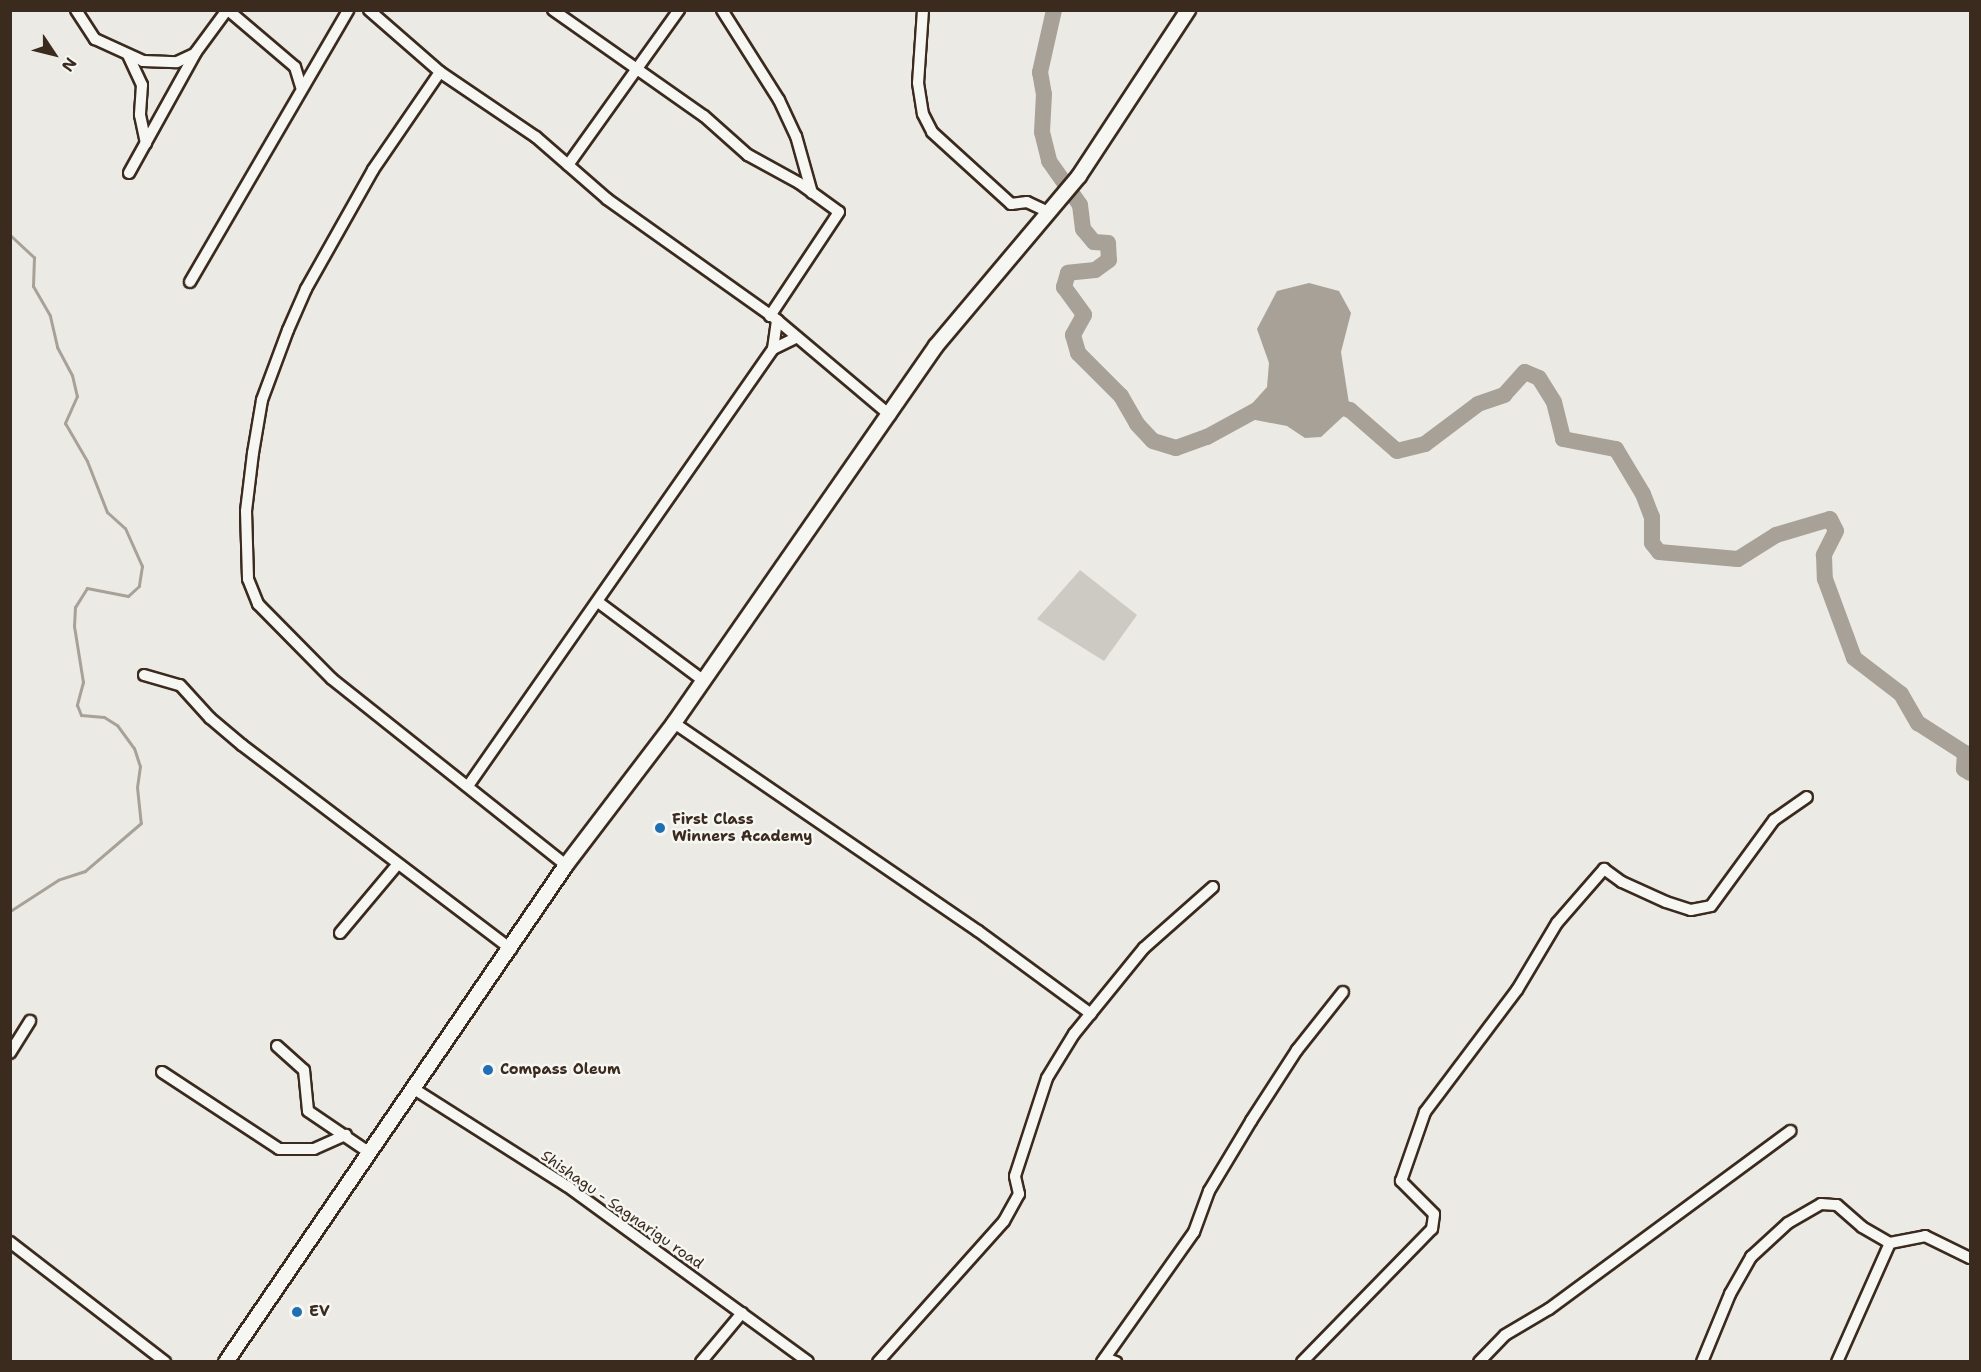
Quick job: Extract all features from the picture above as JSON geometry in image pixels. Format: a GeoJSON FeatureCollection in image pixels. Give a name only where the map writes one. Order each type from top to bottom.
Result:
{"type":"FeatureCollection","features":[{"type":"Feature","properties":{"kind":"main road"},"geometry":{"type":"LineString","coordinates":[[226,1362],[567,865],[674,723],[973,298],[1079,176],[1188,10]]}},
{"type":"Feature","properties":{"kind":"street"},"geometry":{"type":"LineString","coordinates":[[76,10],[95,39],[128,55],[158,63],[186,60],[196,52]]}},
{"type":"Feature","properties":{"kind":"street"},"geometry":{"type":"LineString","coordinates":[[129,173],[196,52],[228,10],[295,67],[301,87]]}},
{"type":"Feature","properties":{"kind":"street"},"geometry":{"type":"LineString","coordinates":[[190,282],[316,60],[348,10]]}},
{"type":"Feature","properties":{"kind":"street"},"geometry":{"type":"LineString","coordinates":[[369,10],[440,72],[536,137],[607,199],[773,318],[890,415]]}},
{"type":"Feature","properties":{"kind":"street"},"geometry":{"type":"LineString","coordinates":[[553,10],[704,116],[748,155],[839,212],[773,318],[773,349]]}},
{"type":"Feature","properties":{"kind":"street"},"geometry":{"type":"LineString","coordinates":[[568,165],[679,10]]}},
{"type":"Feature","properties":{"kind":"street"},"geometry":{"type":"LineString","coordinates":[[722,10],[779,100],[796,136],[812,193]]}},
{"type":"Feature","properties":{"kind":"street"},"geometry":{"type":"LineString","coordinates":[[923,10],[918,83],[923,114],[932,132],[1011,204],[1026,202],[1048,212]]}},
{"type":"Feature","properties":{"kind":"street"},"geometry":{"type":"LineString","coordinates":[[128,55],[142,85],[140,115],[146,143]]}},
{"type":"Feature","properties":{"kind":"street"},"geometry":{"type":"LineString","coordinates":[[295,67],[316,60]]}},
{"type":"Feature","properties":{"kind":"street"},"geometry":{"type":"LineString","coordinates":[[440,72],[373,170],[306,289],[288,330],[262,400],[249,488],[245,550],[248,579],[258,604],[295,645],[380,719],[567,865]]}},
{"type":"Feature","properties":{"kind":"street"},"geometry":{"type":"LineString","coordinates":[[468,786],[773,349],[796,338]]}},
{"type":"Feature","properties":{"kind":"street"},"geometry":{"type":"LineString","coordinates":[[598,602],[704,681]]}},
{"type":"Feature","properties":{"kind":"street"},"geometry":{"type":"LineString","coordinates":[[144,675],[180,685],[210,718],[242,745],[511,949]]}},
{"type":"Feature","properties":{"kind":"street"},"geometry":{"type":"LineString","coordinates":[[674,723],[950,911],[1091,1014]]}},
{"type":"Feature","properties":{"kind":"street"},"geometry":{"type":"LineString","coordinates":[[1302,1362],[1432,1229],[1434,1214],[1401,1181],[1425,1112],[1517,990],[1557,923],[1604,869],[1622,882],[1666,902],[1690,910],[1711,906],[1774,820],[1807,797]]}},
{"type":"Feature","properties":{"kind":"street"},"geometry":{"type":"LineString","coordinates":[[339,933],[398,864]]}},
{"type":"Feature","properties":{"kind":"street"},"geometry":{"type":"LineString","coordinates":[[878,1362],[1004,1221],[1019,1194],[1015,1176],[1047,1078],[1091,1014],[1144,948],[1213,887]]}},
{"type":"Feature","properties":{"kind":"street"},"geometry":{"type":"LineString","coordinates":[[1116,1362],[1103,1360],[1194,1232],[1209,1191],[1251,1121],[1298,1050],[1343,992]]}},
{"type":"Feature","properties":{"kind":"street"},"geometry":{"type":"LineString","coordinates":[[10,1053],[30,1021]]}},
{"type":"Feature","properties":{"kind":"street"},"geometry":{"type":"LineString","coordinates":[[277,1046],[304,1070],[306,1108],[370,1153]]}},
{"type":"Feature","properties":{"kind":"street"},"geometry":{"type":"LineString","coordinates":[[162,1072],[279,1149],[315,1149],[346,1135]]}},
{"type":"Feature","properties":{"kind":"street","name":"Shishagu - Sagnarigu road"},"geometry":{"type":"LineString","coordinates":[[414,1089],[567,1186],[808,1362]]}},
{"type":"Feature","properties":{"kind":"street"},"geometry":{"type":"LineString","coordinates":[[1479,1362],[1505,1335],[1549,1309],[1790,1131]]}},
{"type":"Feature","properties":{"kind":"street"},"geometry":{"type":"LineString","coordinates":[[1702,1362],[1730,1294],[1751,1257],[1788,1223],[1821,1204],[1837,1205],[1862,1227],[1890,1243],[1925,1236],[1971,1258]]}},
{"type":"Feature","properties":{"kind":"street"},"geometry":{"type":"LineString","coordinates":[[10,1242],[165,1362]]}},
{"type":"Feature","properties":{"kind":"street"},"geometry":{"type":"LineString","coordinates":[[1837,1362],[1890,1243]]}},
{"type":"Feature","properties":{"kind":"street"},"geometry":{"type":"LineString","coordinates":[[701,1362],[742,1313]]}},
{"type":"Feature","properties":{"kind":"shaded area"},"geometry":{"type":"Polygon","coordinates":[[[1309,283],[1339,291],[1351,313],[1341,352],[1350,410],[1321,437],[1305,438],[1287,426],[1240,417],[1267,387],[1269,363],[1257,329],[1277,291],[1309,283]]]}},
{"type":"Feature","properties":{"kind":"shaded area"},"geometry":{"type":"Polygon","coordinates":[[[1080,570],[1137,615],[1104,661],[1037,619],[1080,570]]]}},
{"type":"Feature","properties":{"kind":"waterway"},"geometry":{"type":"LineString","coordinates":[[1054,10],[1040,72],[1044,94],[1042,132],[1049,161],[1080,205],[1083,229],[1094,242],[1108,243],[1109,260],[1095,270],[1068,273],[1064,287],[1084,315],[1073,335],[1078,353],[1121,396],[1137,424],[1153,441],[1176,448],[1207,437],[1260,408]]}},
{"type":"Feature","properties":{"kind":"waterway"},"geometry":{"type":"LineString","coordinates":[[10,235],[34,257],[33,286],[50,316],[57,347],[72,375],[77,396],[65,423],[87,461],[107,512],[125,528],[142,566],[139,586],[128,596],[87,588],[75,607],[74,626],[83,682],[77,705],[81,715],[104,717],[117,725],[134,748],[140,766],[137,787],[141,823],[85,871],[58,880],[10,911]]}},
{"type":"Feature","properties":{"kind":"waterway"},"geometry":{"type":"LineString","coordinates":[[1330,404],[1350,410],[1397,451],[1425,444],[1478,404],[1504,395],[1525,372],[1539,378],[1554,402],[1563,439],[1616,449],[1643,494],[1652,517],[1652,543],[1659,552],[1738,559],[1776,535],[1830,519],[1836,531],[1824,555],[1825,579],[1854,658],[1901,694],[1918,723],[1965,753],[1964,769],[1970,773]]}},
{"type":"Feature","properties":{"kind":"place","name":"First Class Winners Academy"},"geometry":{"type":"Point","coordinates":[660,828]}},
{"type":"Feature","properties":{"kind":"place","name":"Compass Oleum"},"geometry":{"type":"Point","coordinates":[488,1070]}},
{"type":"Feature","properties":{"kind":"place","name":"EV"},"geometry":{"type":"Point","coordinates":[297,1312]}}]}
